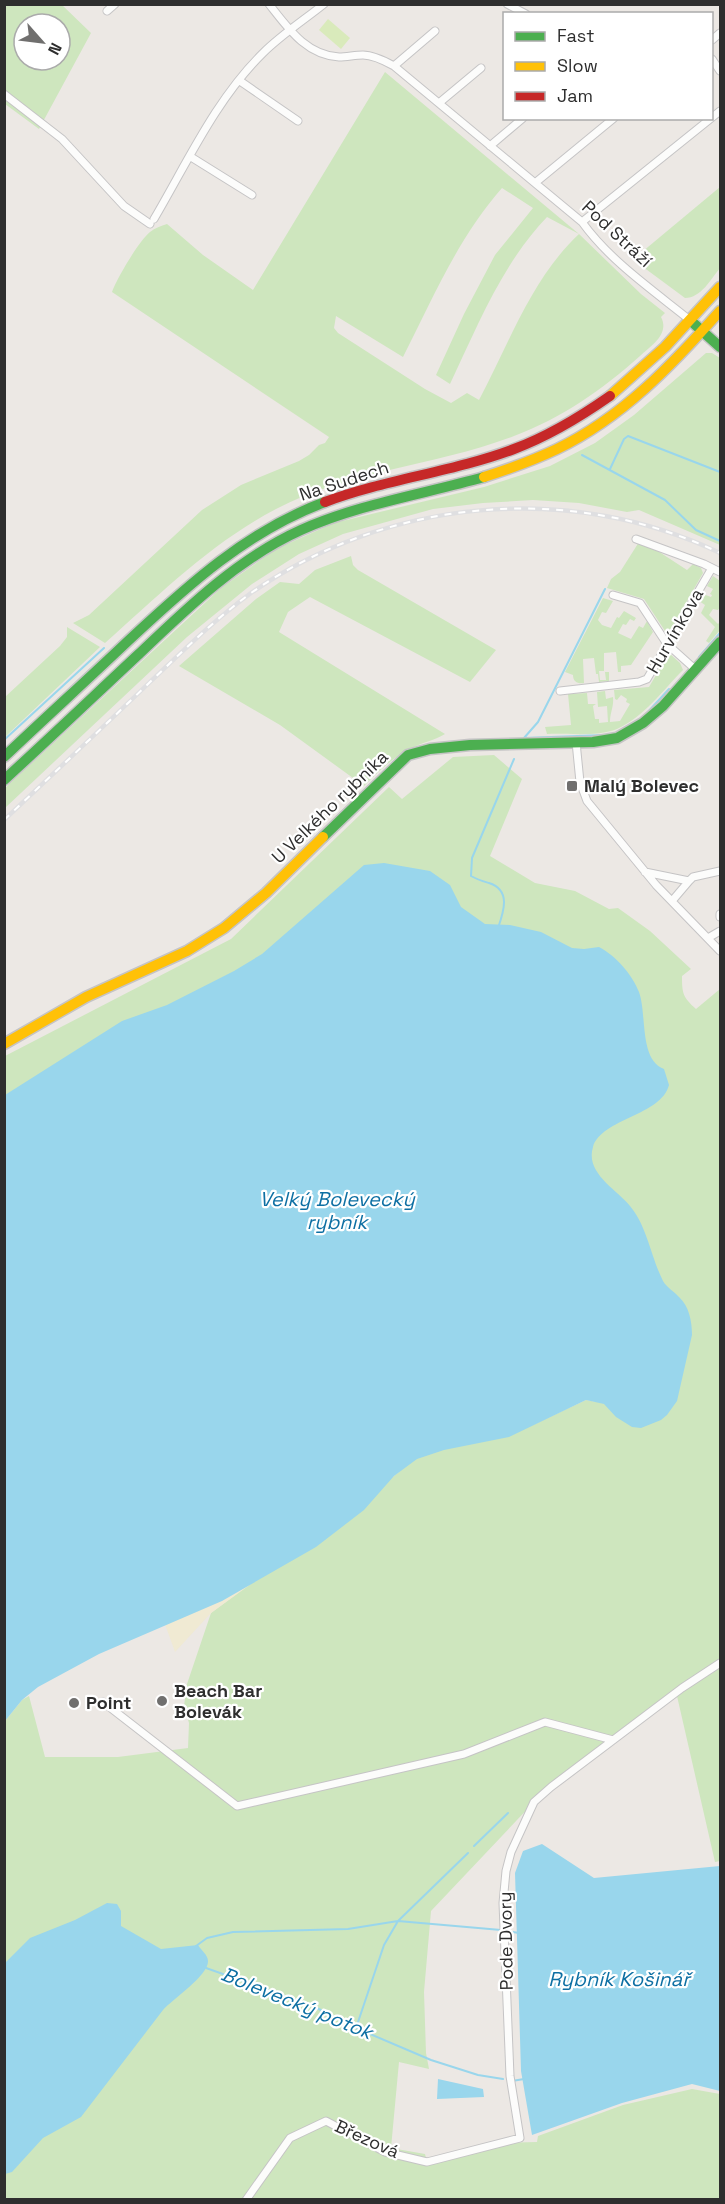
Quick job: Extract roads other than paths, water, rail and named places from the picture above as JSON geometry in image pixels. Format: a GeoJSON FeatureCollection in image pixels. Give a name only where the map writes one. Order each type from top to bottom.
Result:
{"type":"FeatureCollection","features":[{"type":"Feature","properties":{"kind":"main road","name":"Na Sudech"},"geometry":{"type":"LineString","coordinates":[[4,757],[172,600],[213,564],[248,539],[285,519],[336,498],[476,461],[530,444],[578,420],[620,390],[669,345],[720,287]]}},
{"type":"Feature","properties":{"kind":"main road","name":"Na Sudech"},"geometry":{"type":"LineString","coordinates":[[4,780],[183,613],[224,577],[258,553],[295,532],[335,516],[482,477],[536,459],[565,446],[608,421],[651,386],[720,311]]}},
{"type":"Feature","properties":{"kind":"main road","name":"Pod Stráží"},"geometry":{"type":"LineString","coordinates":[[691,321],[720,347]]}},
{"type":"Feature","properties":{"kind":"main road","name":"U Velkého rybníka"},"geometry":{"type":"LineString","coordinates":[[4,1044],[86,997],[187,951],[224,928],[266,893],[385,774],[408,755],[430,749],[470,745],[605,740],[629,733],[663,706],[720,642]]}},
{"type":"Feature","properties":{"kind":"street"},"geometry":{"type":"LineString","coordinates":[[107,10],[115,4]]}},
{"type":"Feature","properties":{"kind":"street","name":"Pod Stráží"},"geometry":{"type":"LineString","coordinates":[[269,4],[290,31],[309,48],[322,54],[339,57],[365,55],[394,66],[582,222],[615,257],[691,321]]}},
{"type":"Feature","properties":{"kind":"street"},"geometry":{"type":"LineString","coordinates":[[4,94],[62,139],[124,206],[152,221],[213,116],[262,53],[324,4]]}},
{"type":"Feature","properties":{"kind":"street"},"geometry":{"type":"LineString","coordinates":[[507,4],[522,12]]}},
{"type":"Feature","properties":{"kind":"street"},"geometry":{"type":"LineString","coordinates":[[394,66],[435,31]]}},
{"type":"Feature","properties":{"kind":"street"},"geometry":{"type":"LineString","coordinates":[[439,103],[481,68]]}},
{"type":"Feature","properties":{"kind":"street"},"geometry":{"type":"LineString","coordinates":[[240,81],[298,121]]}},
{"type":"Feature","properties":{"kind":"street"},"geometry":{"type":"LineString","coordinates":[[490,146],[521,120]]}},
{"type":"Feature","properties":{"kind":"street"},"geometry":{"type":"LineString","coordinates":[[535,183],[612,120]]}},
{"type":"Feature","properties":{"kind":"street"},"geometry":{"type":"LineString","coordinates":[[582,222],[709,120]]}},
{"type":"Feature","properties":{"kind":"street"},"geometry":{"type":"LineString","coordinates":[[190,157],[252,195]]}},
{"type":"Feature","properties":{"kind":"street"},"geometry":{"type":"LineString","coordinates":[[636,539],[720,572]]}},
{"type":"Feature","properties":{"kind":"street","name":"Hurvínkova"},"geometry":{"type":"LineString","coordinates":[[560,690],[647,679],[712,568]]}},
{"type":"Feature","properties":{"kind":"street"},"geometry":{"type":"LineString","coordinates":[[613,595],[640,603],[668,644],[696,670]]}},
{"type":"Feature","properties":{"kind":"street"},"geometry":{"type":"LineString","coordinates":[[576,742],[580,782],[587,801],[645,872],[720,951]]}},
{"type":"Feature","properties":{"kind":"street"},"geometry":{"type":"LineString","coordinates":[[672,901],[693,877],[720,871]]}},
{"type":"Feature","properties":{"kind":"street"},"geometry":{"type":"LineString","coordinates":[[645,872],[689,881]]}},
{"type":"Feature","properties":{"kind":"street"},"geometry":{"type":"LineString","coordinates":[[708,938],[720,931]]}},
{"type":"Feature","properties":{"kind":"street","name":"Pode Dvory"},"geometry":{"type":"LineString","coordinates":[[520,2138],[510,2076],[503,1903],[506,1871],[511,1852],[534,1802],[682,1688],[720,1663]]}},
{"type":"Feature","properties":{"kind":"street"},"geometry":{"type":"LineString","coordinates":[[103,1702],[237,1806],[464,1754],[545,1722],[613,1740]]}},
{"type":"Feature","properties":{"kind":"street","name":"Březová"},"geometry":{"type":"LineString","coordinates":[[246,2199],[290,2138],[326,2121],[385,2152],[427,2162],[520,2138]]}},
{"type":"Feature","properties":{"kind":"water","name":"Velký Bolevecký rybník"},"geometry":{"type":"Polygon","coordinates":[[[384,863],[430,871],[450,885],[461,907],[485,924],[510,925],[541,932],[572,948],[599,947],[617,960],[636,985],[641,1001],[647,1046],[656,1064],[664,1069],[669,1085],[664,1095],[655,1104],[608,1129],[599,1137],[593,1147],[592,1156],[593,1165],[603,1180],[636,1214],[663,1281],[682,1301],[689,1314],[692,1335],[677,1401],[661,1420],[641,1428],[632,1427],[616,1417],[604,1404],[586,1400],[509,1437],[444,1450],[417,1459],[394,1476],[364,1510],[316,1547],[222,1601],[99,1654],[38,1687],[22,1700],[5,1721],[5,1095],[122,1021],[167,1005],[262,954],[364,865],[384,863]]]}},
{"type":"Feature","properties":{"kind":"water","name":"Rybník Košinář"},"geometry":{"type":"Polygon","coordinates":[[[542,1844],[594,1878],[720,1866],[720,2091],[692,2084],[622,2103],[532,2135],[521,2071],[515,1873],[523,1851],[542,1844]]]}},
{"type":"Feature","properties":{"kind":"water"},"geometry":{"type":"Polygon","coordinates":[[[107,1903],[117,1904],[121,1911],[121,1926],[161,1949],[198,1945],[207,1957],[207,1967],[197,1980],[163,2010],[81,2117],[43,2138],[12,2172],[5,2174],[5,1963],[30,1938],[75,1920],[107,1903]]]}},
{"type":"Feature","properties":{"kind":"water"},"geometry":{"type":"Polygon","coordinates":[[[438,2079],[483,2089],[484,2097],[437,2099],[438,2079]]]}},
{"type":"Feature","properties":{"kind":"waterway"},"geometry":{"type":"LineString","coordinates":[[610,469],[624,439],[628,436],[720,472]]}},
{"type":"Feature","properties":{"kind":"waterway"},"geometry":{"type":"LineString","coordinates":[[582,455],[665,500],[696,530],[720,541]]}},
{"type":"Feature","properties":{"kind":"waterway"},"geometry":{"type":"LineString","coordinates":[[524,738],[538,722],[605,589]]}},
{"type":"Feature","properties":{"kind":"waterway"},"geometry":{"type":"LineString","coordinates":[[699,657],[720,633]]}},
{"type":"Feature","properties":{"kind":"waterway"},"geometry":{"type":"LineString","coordinates":[[4,740],[104,648]]}},
{"type":"Feature","properties":{"kind":"waterway"},"geometry":{"type":"LineString","coordinates":[[646,714],[669,689]]}},
{"type":"Feature","properties":{"kind":"waterway"},"geometry":{"type":"LineString","coordinates":[[524,738],[605,735]]}},
{"type":"Feature","properties":{"kind":"waterway"},"geometry":{"type":"LineString","coordinates":[[498,928],[504,908],[503,896],[496,886],[471,876],[472,858],[514,759]]}},
{"type":"Feature","properties":{"kind":"waterway"},"geometry":{"type":"LineString","coordinates":[[474,1846],[508,1813]]}},
{"type":"Feature","properties":{"kind":"waterway"},"geometry":{"type":"LineString","coordinates":[[356,2028],[384,1945],[398,1921],[468,1853]]}},
{"type":"Feature","properties":{"kind":"waterway"},"geometry":{"type":"LineString","coordinates":[[196,1946],[207,1938],[233,1932],[348,1929],[398,1921],[501,1930]]}},
{"type":"Feature","properties":{"kind":"waterway"},"geometry":{"type":"LineString","coordinates":[[507,1931],[519,1933]]}},
{"type":"Feature","properties":{"kind":"waterway","name":"Bolevecký potok"},"geometry":{"type":"LineString","coordinates":[[206,1968],[313,2006],[356,2028],[431,2060],[478,2075],[503,2079]]}},
{"type":"Feature","properties":{"kind":"waterway","name":"Bolevecký potok"},"geometry":{"type":"LineString","coordinates":[[512,2081],[524,2079]]}},
{"type":"Feature","properties":{"kind":"railway"},"geometry":{"type":"LineString","coordinates":[[4,820],[186,648],[237,603],[304,561],[361,537],[420,520],[480,510],[542,509],[603,516],[662,530],[720,553]]}},
{"type":"Feature","properties":{"kind":"place","name":"Malý Bolevec"},"geometry":{"type":"Point","coordinates":[572,786]}},
{"type":"Feature","properties":{"kind":"place","name":"Beach Bar Bolevák"},"geometry":{"type":"Point","coordinates":[162,1701]}},
{"type":"Feature","properties":{"kind":"place","name":"Point"},"geometry":{"type":"Point","coordinates":[74,1703]}}]}
